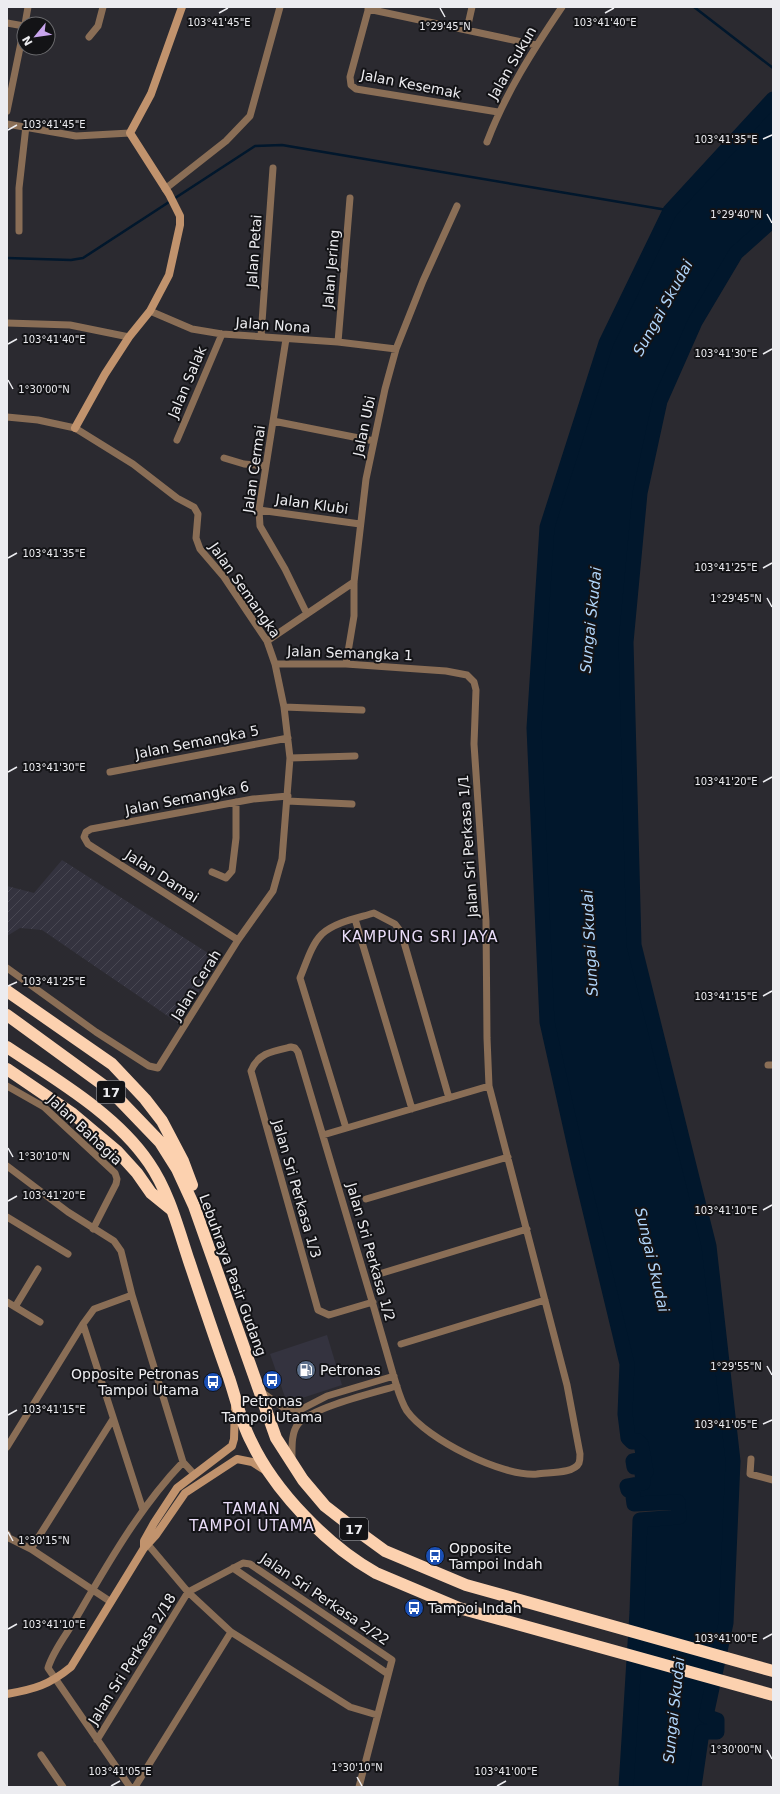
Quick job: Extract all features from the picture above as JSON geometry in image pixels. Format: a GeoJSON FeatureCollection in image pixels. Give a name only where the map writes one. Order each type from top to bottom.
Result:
{"type":"FeatureCollection","features":[{"type":"Feature","properties":{"kind":"highway"},"geometry":{"type":"LineString","coordinates":[[7,990],[112,1064],[145,1099],[162,1120],[183,1161],[192,1184],[195,1197],[194,1206]]}},
{"type":"Feature","properties":{"kind":"highway","name":"Lebuhraya Pasir Gudang"},"geometry":{"type":"LineString","coordinates":[[7,1016],[110,1090],[160,1142],[177,1169],[194,1206],[257,1389],[276,1438],[292,1465],[326,1506],[385,1551],[466,1585],[773,1671]]}},
{"type":"Feature","properties":{"kind":"highway","name":"17"},"geometry":{"type":"LineString","coordinates":[[7,1047],[94,1108],[126,1135],[149,1163],[172,1210],[251,1442],[272,1475],[307,1518],[333,1542],[364,1566],[376,1573],[459,1608],[773,1695]]}},
{"type":"Feature","properties":{"kind":"highway"},"geometry":{"type":"LineString","coordinates":[[7,1069],[73,1114],[106,1142],[137,1173],[151,1193],[172,1210]]}},
{"type":"Feature","properties":{"kind":"street"},"geometry":{"type":"LineString","coordinates":[[90,37],[98,26],[103,7]]}},
{"type":"Feature","properties":{"kind":"street"},"geometry":{"type":"LineString","coordinates":[[130,133],[151,94],[182,7]]}},
{"type":"Feature","properties":{"kind":"street"},"geometry":{"type":"LineString","coordinates":[[167,191],[226,141],[250,116],[280,7]]}},
{"type":"Feature","properties":{"kind":"street"},"geometry":{"type":"LineString","coordinates":[[467,29],[472,7]]}},
{"type":"Feature","properties":{"kind":"street","name":"Jalan Sukun"},"geometry":{"type":"LineString","coordinates":[[487,142],[498,112],[536,45],[562,7]]}},
{"type":"Feature","properties":{"kind":"street"},"geometry":{"type":"LineString","coordinates":[[368,8],[536,45]]}},
{"type":"Feature","properties":{"kind":"street","name":"Jalan Kesemak"},"geometry":{"type":"LineString","coordinates":[[368,8],[350,77],[351,85],[356,89],[498,112]]}},
{"type":"Feature","properties":{"kind":"street"},"geometry":{"type":"LineString","coordinates":[[7,111],[18,56]]}},
{"type":"Feature","properties":{"kind":"street"},"geometry":{"type":"LineString","coordinates":[[7,124],[26,126],[76,136],[130,133]]}},
{"type":"Feature","properties":{"kind":"street"},"geometry":{"type":"LineString","coordinates":[[18,231],[19,188],[26,126]]}},
{"type":"Feature","properties":{"kind":"street"},"geometry":{"type":"LineString","coordinates":[[75,428],[105,374],[128,337],[150,311],[169,275],[180,225],[180,216],[167,191],[130,133]]}},
{"type":"Feature","properties":{"kind":"street","name":"Jalan Petai"},"geometry":{"type":"LineString","coordinates":[[261,336],[273,168]]}},
{"type":"Feature","properties":{"kind":"street","name":"Jalan Jering"},"geometry":{"type":"LineString","coordinates":[[338,342],[350,198]]}},
{"type":"Feature","properties":{"kind":"street","name":"Jalan Ubi"},"geometry":{"type":"LineString","coordinates":[[346,664],[354,616],[354,582],[366,479],[385,389],[396,349],[456,206]]}},
{"type":"Feature","properties":{"kind":"street","name":"Jalan Nona"},"geometry":{"type":"LineString","coordinates":[[150,311],[192,329],[222,334],[338,342],[396,349]]}},
{"type":"Feature","properties":{"kind":"street"},"geometry":{"type":"LineString","coordinates":[[7,322],[70,325],[128,337]]}},
{"type":"Feature","properties":{"kind":"street","name":"Jalan Salak"},"geometry":{"type":"LineString","coordinates":[[177,440],[222,334]]}},
{"type":"Feature","properties":{"kind":"street","name":"Jalan Cermai"},"geometry":{"type":"LineString","coordinates":[[286,339],[259,510],[260,526],[285,569],[307,614]]}},
{"type":"Feature","properties":{"kind":"street","name":"Jalan Semangka"},"geometry":{"type":"LineString","coordinates":[[7,417],[38,420],[75,428],[132,464],[177,498],[194,507],[198,514],[196,538],[200,549],[224,577],[267,641],[276,664],[284,707],[290,758],[282,859],[273,891],[256,916]]}},
{"type":"Feature","properties":{"kind":"street"},"geometry":{"type":"LineString","coordinates":[[273,421],[374,441]]}},
{"type":"Feature","properties":{"kind":"street"},"geometry":{"type":"LineString","coordinates":[[224,458],[244,464],[266,466]]}},
{"type":"Feature","properties":{"kind":"street","name":"Jalan Klubi"},"geometry":{"type":"LineString","coordinates":[[259,510],[360,524]]}},
{"type":"Feature","properties":{"kind":"street"},"geometry":{"type":"LineString","coordinates":[[267,641],[354,582]]}},
{"type":"Feature","properties":{"kind":"street","name":"Jalan Semangka 1"},"geometry":{"type":"LineString","coordinates":[[276,664],[346,664],[423,668]]}},
{"type":"Feature","properties":{"kind":"street","name":"Jalan Sri Perkasa 1/1"},"geometry":{"type":"LineString","coordinates":[[423,668],[467,675],[474,682],[476,690],[474,744],[486,921],[489,1086],[545,1300]]}},
{"type":"Feature","properties":{"kind":"street"},"geometry":{"type":"LineString","coordinates":[[284,707],[362,710]]}},
{"type":"Feature","properties":{"kind":"street","name":"Jalan Semangka 5"},"geometry":{"type":"LineString","coordinates":[[110,772],[288,738]]}},
{"type":"Feature","properties":{"kind":"street"},"geometry":{"type":"LineString","coordinates":[[290,758],[355,756]]}},
{"type":"Feature","properties":{"kind":"street","name":"Jalan Semangka 6"},"geometry":{"type":"LineString","coordinates":[[91,830],[236,802],[287,798],[352,804]]}},
{"type":"Feature","properties":{"kind":"street"},"geometry":{"type":"LineString","coordinates":[[212,872],[226,878],[232,871],[236,838],[236,802]]}},
{"type":"Feature","properties":{"kind":"street","name":"Jalan Damai"},"geometry":{"type":"LineString","coordinates":[[91,830],[86,832],[84,837],[88,844],[238,940]]}},
{"type":"Feature","properties":{"kind":"street"},"geometry":{"type":"LineString","coordinates":[[346,1128],[300,978],[310,955],[322,934],[332,928],[374,913],[395,924],[401,932],[449,1098]]}},
{"type":"Feature","properties":{"kind":"street","name":"Jalan Cerah"},"geometry":{"type":"LineString","coordinates":[[7,968],[96,1032],[149,1066],[158,1068],[238,940],[256,916]]}},
{"type":"Feature","properties":{"kind":"street"},"geometry":{"type":"LineString","coordinates":[[355,919],[412,1109]]}},
{"type":"Feature","properties":{"kind":"street","name":"Jalan Sri Perkasa 1/2"},"geometry":{"type":"LineString","coordinates":[[295,1048],[298,1052],[397,1386],[406,1409],[416,1423],[465,1453],[511,1472],[530,1474],[572,1469],[579,1463],[580,1454],[567,1385],[545,1300]]}},
{"type":"Feature","properties":{"kind":"street","name":"Jalan Sri Perkasa 1/3"},"geometry":{"type":"LineString","coordinates":[[295,1048],[267,1053],[254,1063],[251,1071],[318,1310],[329,1316],[373,1302]]}},
{"type":"Feature","properties":{"kind":"street","name":"Jalan Bahagia"},"geometry":{"type":"LineString","coordinates":[[7,1086],[44,1107],[115,1173],[117,1179],[116,1184],[93,1229]]}},
{"type":"Feature","properties":{"kind":"street"},"geometry":{"type":"LineString","coordinates":[[323,1135],[489,1086]]}},
{"type":"Feature","properties":{"kind":"street"},"geometry":{"type":"LineString","coordinates":[[366,1200],[508,1157]]}},
{"type":"Feature","properties":{"kind":"street"},"geometry":{"type":"LineString","coordinates":[[7,1166],[68,1212],[114,1241],[121,1251],[132,1295],[183,1462],[194,1474]]}},
{"type":"Feature","properties":{"kind":"street"},"geometry":{"type":"LineString","coordinates":[[7,1217],[68,1254]]}},
{"type":"Feature","properties":{"kind":"street"},"geometry":{"type":"LineString","coordinates":[[379,1274],[527,1229]]}},
{"type":"Feature","properties":{"kind":"street"},"geometry":{"type":"LineString","coordinates":[[15,1307],[38,1269]]}},
{"type":"Feature","properties":{"kind":"street"},"geometry":{"type":"LineString","coordinates":[[7,1447],[83,1324],[94,1309],[132,1295]]}},
{"type":"Feature","properties":{"kind":"street"},"geometry":{"type":"LineString","coordinates":[[401,1344],[545,1300]]}},
{"type":"Feature","properties":{"kind":"street"},"geometry":{"type":"LineString","coordinates":[[7,1302],[40,1322]]}},
{"type":"Feature","properties":{"kind":"street"},"geometry":{"type":"LineString","coordinates":[[83,1324],[143,1510]]}},
{"type":"Feature","properties":{"kind":"street"},"geometry":{"type":"LineString","coordinates":[[257,1389],[289,1411],[296,1412],[327,1396],[394,1376]]}},
{"type":"Feature","properties":{"kind":"street"},"geometry":{"type":"LineString","coordinates":[[292,1465],[295,1432],[302,1419],[340,1402],[397,1386]]}},
{"type":"Feature","properties":{"kind":"street"},"geometry":{"type":"LineString","coordinates":[[7,1694],[36,1688],[56,1679],[71,1667],[146,1545],[177,1488],[232,1446],[234,1439],[235,1398]]}},
{"type":"Feature","properties":{"kind":"street"},"geometry":{"type":"LineString","coordinates":[[31,1549],[113,1419]]}},
{"type":"Feature","properties":{"kind":"street"},"geometry":{"type":"LineString","coordinates":[[146,1545],[185,1493],[237,1459],[252,1462],[272,1475]]}},
{"type":"Feature","properties":{"kind":"street"},"geometry":{"type":"LineString","coordinates":[[751,1459],[750,1474],[773,1480]]}},
{"type":"Feature","properties":{"kind":"street"},"geometry":{"type":"LineString","coordinates":[[130,1787],[50,1671],[49,1665],[93,1588],[143,1510],[160,1486],[183,1462]]}},
{"type":"Feature","properties":{"kind":"street"},"geometry":{"type":"LineString","coordinates":[[7,1534],[9,1538],[31,1549],[93,1588],[111,1602]]}},
{"type":"Feature","properties":{"kind":"street"},"geometry":{"type":"LineString","coordinates":[[146,1545],[188,1592],[232,1632],[350,1707],[377,1715]]}},
{"type":"Feature","properties":{"kind":"street","name":"Jalan Sri Perkasa 2/22"},"geometry":{"type":"LineString","coordinates":[[233,1568],[243,1563],[250,1564],[392,1660],[388,1674]]}},
{"type":"Feature","properties":{"kind":"street"},"geometry":{"type":"LineString","coordinates":[[188,1592],[233,1568],[388,1674],[359,1787]]}},
{"type":"Feature","properties":{"kind":"street","name":"Jalan Sri Perkasa 2/18"},"geometry":{"type":"LineString","coordinates":[[98,1740],[188,1592]]}},
{"type":"Feature","properties":{"kind":"street"},"geometry":{"type":"LineString","coordinates":[[135,1787],[232,1632]]}},
{"type":"Feature","properties":{"kind":"street"},"geometry":{"type":"LineString","coordinates":[[41,1755],[63,1787]]}},
{"type":"Feature","properties":{"kind":"shaded area"},"geometry":{"type":"Polygon","coordinates":[[[62,860],[219,960],[178,1023],[42,930],[20,928],[7,936],[7,886],[34,893],[62,860]]]}},
{"type":"Feature","properties":{"kind":"shaded area"},"geometry":{"type":"Polygon","coordinates":[[[327,1335],[342,1385],[287,1403],[270,1354],[327,1335]]]}},
{"type":"Feature","properties":{"kind":"water","name":"Sungai Skudai"},"geometry":{"type":"Polygon","coordinates":[[[773,99],[773,220],[736,253],[695,322],[660,401],[640,493],[626,642],[634,945],[709,1246],[733,1461],[726,1623],[706,1716],[717,1720],[717,1732],[702,1732],[694,1787],[626,1787],[637,1612],[640,1520],[679,1517],[678,1503],[634,1504],[632,1489],[628,1490],[627,1486],[643,1483],[642,1473],[646,1472],[645,1465],[634,1467],[633,1461],[644,1459],[641,1444],[637,1441],[632,1442],[628,1438],[625,1414],[627,1364],[579,1165],[547,1022],[534,728],[547,527],[606,343],[670,211],[773,99]]]}},
{"type":"Feature","properties":{"kind":"waterway"},"geometry":{"type":"LineString","coordinates":[[694,7],[773,68]]}},
{"type":"Feature","properties":{"kind":"waterway"},"geometry":{"type":"LineString","coordinates":[[626,1787],[637,1612],[640,1520],[679,1517],[678,1502],[634,1504],[632,1489],[628,1490],[627,1486],[643,1483],[642,1473],[646,1472],[645,1465],[634,1467],[633,1461],[644,1459],[641,1444],[638,1441],[632,1442],[628,1438],[625,1414],[627,1364],[579,1165],[547,1022],[534,728],[547,527],[606,343],[670,211],[773,99]]}},
{"type":"Feature","properties":{"kind":"waterway"},"geometry":{"type":"LineString","coordinates":[[7,258],[71,260],[83,258],[255,146],[282,145],[673,211]]}},
{"type":"Feature","properties":{"kind":"waterway"},"geometry":{"type":"LineString","coordinates":[[694,1787],[702,1732],[717,1732],[717,1720],[706,1716],[726,1623],[733,1461],[709,1246],[634,945],[626,642],[640,493],[660,401],[695,322],[736,253],[773,220]]}},
{"type":"Feature","properties":{"kind":"place","name":"Petronas"},"geometry":{"type":"Point","coordinates":[306,1370]}},
{"type":"Feature","properties":{"kind":"place","name":"Petronas Tampoi Utama"},"geometry":{"type":"Point","coordinates":[272,1380]}},
{"type":"Feature","properties":{"kind":"place","name":"Opposite Petronas Tampoi Utama"},"geometry":{"type":"Point","coordinates":[213,1382]}},
{"type":"Feature","properties":{"kind":"place","name":"Opposite Tampoi Indah"},"geometry":{"type":"Point","coordinates":[435,1556]}},
{"type":"Feature","properties":{"kind":"place","name":"Tampoi Indah"},"geometry":{"type":"Point","coordinates":[414,1608]}},
{"type":"Feature","properties":{"kind":"district","name":"KAMPUNG SRI JAYA"},"geometry":{"type":"Point","coordinates":[420,937]}},
{"type":"Feature","properties":{"kind":"district","name":"TAMAN TAMPOI UTAMA"},"geometry":{"type":"Point","coordinates":[252,1518]}}]}
